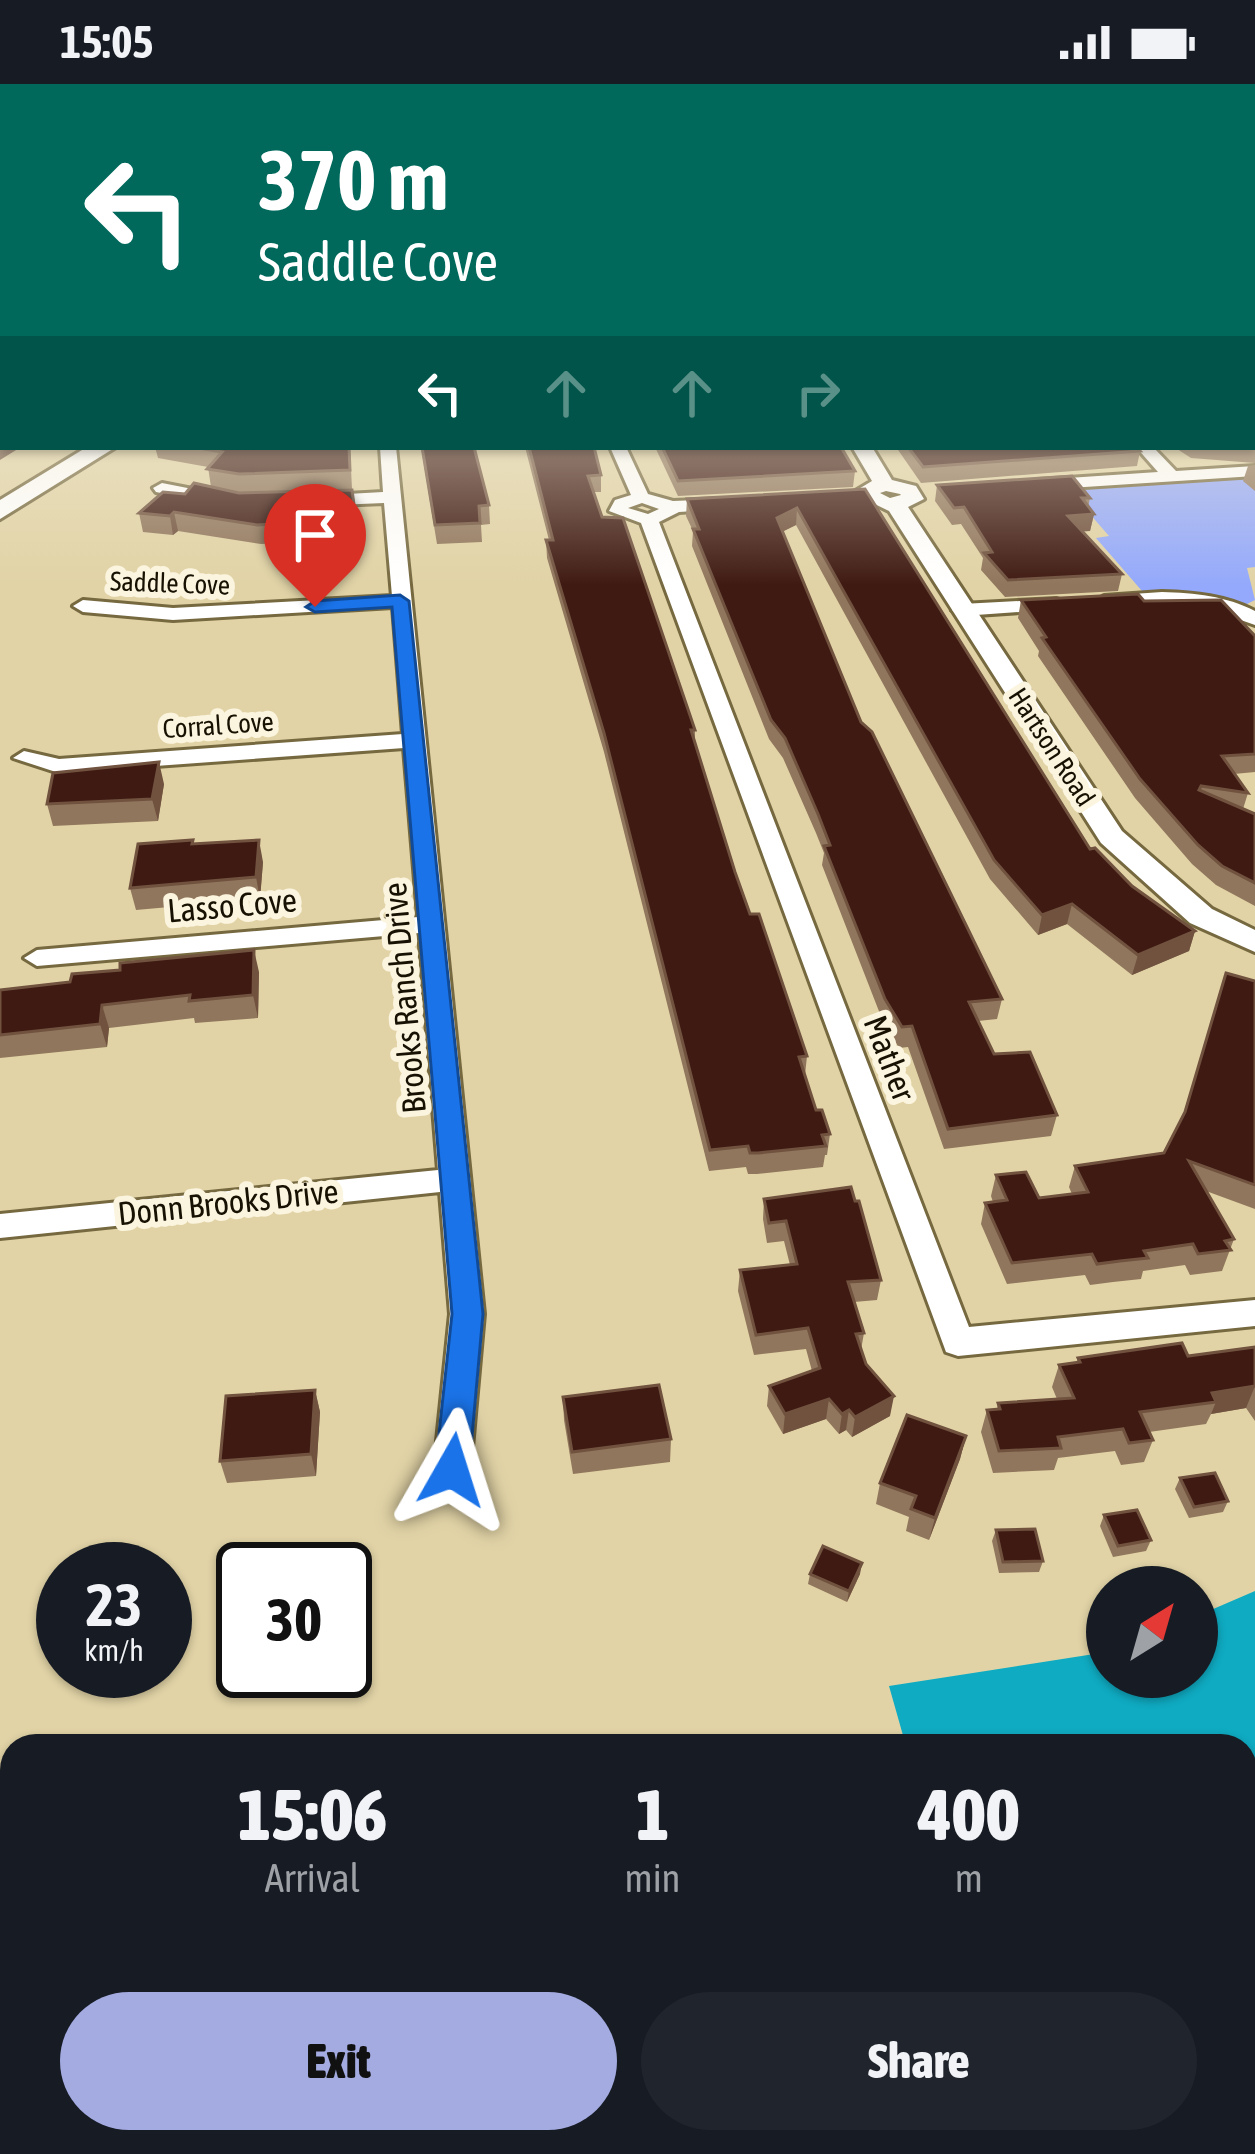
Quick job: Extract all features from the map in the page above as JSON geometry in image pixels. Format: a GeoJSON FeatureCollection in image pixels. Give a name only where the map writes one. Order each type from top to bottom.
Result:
{"type":"FeatureCollection","features":[{"type":"Feature","properties":{"kind":"main road"},"geometry":{"type":"LineString","coordinates":[[0,512],[99,450]]}},
{"type":"Feature","properties":{"kind":"street","name":"Brooks Ranch Drive"},"geometry":{"type":"LineString","coordinates":[[388,450],[467,1314],[452,1470]]}},
{"type":"Feature","properties":{"kind":"street","name":"Mather"},"geometry":{"type":"LineString","coordinates":[[620,450],[653,508],[958,1342],[1255,1313]]}},
{"type":"Feature","properties":{"kind":"street","name":"Hartson Road"},"geometry":{"type":"LineString","coordinates":[[864,450],[1111,837],[1201,916],[1255,942]]}},
{"type":"Feature","properties":{"kind":"street"},"geometry":{"type":"LineString","coordinates":[[1147,450],[1171,476]]}},
{"type":"Feature","properties":{"kind":"street"},"geometry":{"type":"LineString","coordinates":[[1018,487],[1255,471]]}},
{"type":"Feature","properties":{"kind":"street"},"geometry":{"type":"LineString","coordinates":[[162,488],[242,502]]}},
{"type":"Feature","properties":{"kind":"street"},"geometry":{"type":"LineString","coordinates":[[301,501],[390,497]]}},
{"type":"Feature","properties":{"kind":"street"},"geometry":{"type":"LineString","coordinates":[[653,508],[735,503]]}},
{"type":"Feature","properties":{"kind":"street"},"geometry":{"type":"LineString","coordinates":[[962,610],[1192,598],[1224,603],[1255,619]]}},
{"type":"Feature","properties":{"kind":"street","name":"Saddle Cove"},"geometry":{"type":"LineString","coordinates":[[83,606],[122,613],[231,614],[400,601]]}},
{"type":"Feature","properties":{"kind":"street","name":"Corral Cove"},"geometry":{"type":"LineString","coordinates":[[24,758],[58,766],[417,740]]}},
{"type":"Feature","properties":{"kind":"street","name":"Lasso Cove"},"geometry":{"type":"LineString","coordinates":[[38,958],[433,925]]}},
{"type":"Feature","properties":{"kind":"street","name":"Donn Brooks Drive"},"geometry":{"type":"LineString","coordinates":[[0,1226],[457,1179]]}},
{"type":"Feature","properties":{"kind":"shaded area"},"geometry":{"type":"Polygon","coordinates":[[[1255,475],[1255,567],[1247,568],[1255,600],[1247,604],[1188,591],[1142,591],[1096,538],[1109,536],[1068,489],[1255,475]]]}},
{"type":"Feature","properties":{"kind":"shaded area"},"geometry":{"type":"Polygon","coordinates":[[[1255,1591],[1255,1734],[903,1734],[889,1686],[1086,1655],[1086,1698],[1218,1698],[1218,1607],[1255,1591]]]}},
{"type":"Feature","properties":{"kind":"building"},"geometry":{"type":"Polygon","coordinates":[[[210,450],[349,450],[350,470],[239,474],[207,469],[222,452],[210,450]]]}},
{"type":"Feature","properties":{"kind":"building"},"geometry":{"type":"Polygon","coordinates":[[[422,450],[475,450],[489,505],[479,506],[480,523],[435,525],[422,450]]]}},
{"type":"Feature","properties":{"kind":"building"},"geometry":{"type":"Polygon","coordinates":[[[530,450],[595,450],[601,475],[588,476],[602,517],[623,518],[695,730],[691,730],[735,872],[750,914],[759,914],[807,1056],[799,1057],[816,1110],[822,1110],[830,1134],[822,1135],[826,1146],[758,1153],[750,1153],[748,1146],[710,1150],[604,733],[546,540],[553,540],[530,450]]]}},
{"type":"Feature","properties":{"kind":"building"},"geometry":{"type":"Polygon","coordinates":[[[663,450],[843,450],[855,471],[678,481],[663,450]]]}},
{"type":"Feature","properties":{"kind":"building"},"geometry":{"type":"Polygon","coordinates":[[[910,450],[1140,451],[923,467],[910,450]]]}},
{"type":"Feature","properties":{"kind":"building"},"geometry":{"type":"Polygon","coordinates":[[[1072,476],[1090,498],[1082,498],[1094,514],[1068,516],[1122,574],[1008,580],[984,553],[992,552],[964,507],[954,508],[937,485],[1072,476]]]}},
{"type":"Feature","properties":{"kind":"building"},"geometry":{"type":"Polygon","coordinates":[[[194,483],[239,493],[352,490],[356,519],[257,525],[174,512],[170,516],[139,513],[163,492],[185,494],[194,483]]]}},
{"type":"Feature","properties":{"kind":"building"},"geometry":{"type":"Polygon","coordinates":[[[865,489],[1090,849],[1095,848],[1132,886],[1195,931],[1138,955],[1072,904],[1042,915],[994,860],[797,508],[777,518],[861,722],[872,732],[1002,999],[969,1002],[994,1054],[1030,1052],[1057,1115],[948,1129],[912,1026],[902,1027],[885,999],[824,846],[830,845],[818,814],[785,738],[771,720],[693,529],[699,529],[687,499],[865,489]]]}},
{"type":"Feature","properties":{"kind":"building"},"geometry":{"type":"Polygon","coordinates":[[[1138,594],[1144,601],[1221,600],[1255,636],[1255,754],[1222,756],[1248,793],[1201,786],[1199,790],[1255,814],[1255,883],[1222,866],[1198,845],[1140,779],[1021,600],[1138,594]]]}},
{"type":"Feature","properties":{"kind":"building"},"geometry":{"type":"Polygon","coordinates":[[[159,762],[152,799],[47,804],[53,773],[159,762]]]}},
{"type":"Feature","properties":{"kind":"building"},"geometry":{"type":"Polygon","coordinates":[[[193,840],[192,844],[259,840],[256,877],[130,888],[138,844],[193,840]]]}},
{"type":"Feature","properties":{"kind":"building"},"geometry":{"type":"Polygon","coordinates":[[[254,950],[253,995],[189,1001],[190,995],[102,1005],[100,1024],[0,1035],[0,990],[70,982],[72,974],[120,970],[120,963],[254,950]]]}},
{"type":"Feature","properties":{"kind":"building"},"geometry":{"type":"Polygon","coordinates":[[[1226,973],[1255,981],[1255,1185],[1189,1161],[1234,1239],[1225,1241],[1231,1250],[1198,1254],[1193,1244],[1144,1251],[1148,1258],[1097,1264],[1092,1254],[1012,1263],[985,1203],[1007,1200],[996,1175],[1026,1172],[1039,1198],[1088,1192],[1075,1166],[1164,1153],[1185,1112],[1226,973]]]}},
{"type":"Feature","properties":{"kind":"building"},"geometry":{"type":"Polygon","coordinates":[[[851,1187],[881,1280],[848,1282],[864,1333],[856,1334],[866,1364],[894,1396],[855,1417],[849,1410],[842,1414],[829,1399],[785,1414],[769,1386],[820,1368],[808,1328],[756,1335],[740,1270],[797,1264],[786,1221],[769,1223],[764,1199],[851,1187]]]}},
{"type":"Feature","properties":{"kind":"building"},"geometry":{"type":"Polygon","coordinates":[[[1182,1343],[1188,1356],[1255,1347],[1255,1386],[1212,1393],[1216,1402],[1140,1412],[1153,1440],[1129,1443],[1123,1429],[1058,1437],[1061,1448],[999,1451],[987,1410],[1000,1409],[998,1403],[1074,1398],[1059,1365],[1182,1343]]]}},
{"type":"Feature","properties":{"kind":"building"},"geometry":{"type":"Polygon","coordinates":[[[659,1385],[671,1439],[572,1452],[563,1397],[659,1385]]]}},
{"type":"Feature","properties":{"kind":"building"},"geometry":{"type":"Polygon","coordinates":[[[315,1390],[311,1454],[220,1461],[226,1396],[315,1390]]]}},
{"type":"Feature","properties":{"kind":"building"},"geometry":{"type":"Polygon","coordinates":[[[907,1415],[966,1436],[935,1518],[911,1509],[916,1496],[880,1483],[907,1415]]]}},
{"type":"Feature","properties":{"kind":"building"},"geometry":{"type":"Polygon","coordinates":[[[1215,1473],[1228,1501],[1194,1507],[1180,1478],[1215,1473]]]}},
{"type":"Feature","properties":{"kind":"building"},"geometry":{"type":"Polygon","coordinates":[[[1137,1510],[1151,1540],[1118,1546],[1104,1515],[1137,1510]]]}},
{"type":"Feature","properties":{"kind":"building"},"geometry":{"type":"Polygon","coordinates":[[[1035,1529],[1043,1561],[1003,1562],[996,1530],[1035,1529]]]}},
{"type":"Feature","properties":{"kind":"building"},"geometry":{"type":"Polygon","coordinates":[[[823,1546],[862,1563],[849,1591],[810,1574],[823,1546]]]}},
{"type":"Feature","properties":{"kind":"route"},"geometry":{"type":"LineString","coordinates":[[315,607],[400,601],[417,740],[467,1314],[452,1470]]}}]}
